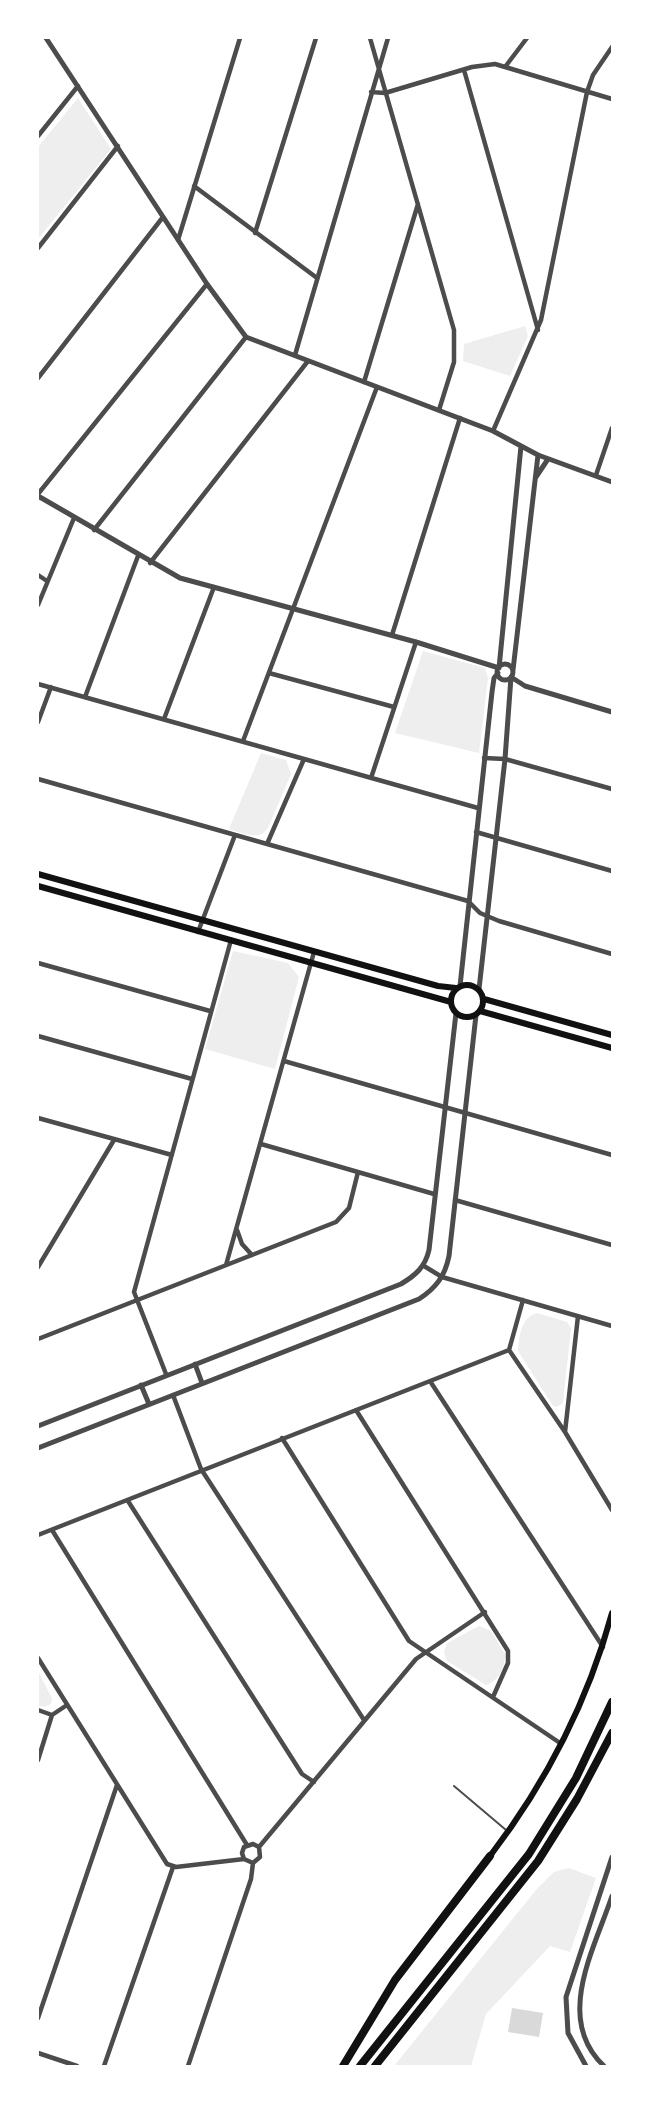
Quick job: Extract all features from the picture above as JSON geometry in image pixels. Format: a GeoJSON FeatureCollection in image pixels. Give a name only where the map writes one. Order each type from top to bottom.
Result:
{"type":"FeatureCollection","features":[{"type":"Feature","properties":{"kind":"highway"},"geometry":{"type":"LineString","coordinates":[[360,2067],[529,1854],[576,1778],[612,1702]]}},
{"type":"Feature","properties":{"kind":"highway"},"geometry":{"type":"LineString","coordinates":[[375,2067],[538,1861],[578,1799],[612,1733]]}},
{"type":"Feature","properties":{"kind":"highway"},"geometry":{"type":"LineString","coordinates":[[343,2067],[395,1980],[489,1856]]}},
{"type":"Feature","properties":{"kind":"main road"},"geometry":{"type":"LineString","coordinates":[[38,874],[438,986],[458,987],[468,984],[479,989],[484,999],[612,1035]]}},
{"type":"Feature","properties":{"kind":"main road"},"geometry":{"type":"LineString","coordinates":[[38,886],[451,1002]]}},
{"type":"Feature","properties":{"kind":"main road"},"geometry":{"type":"LineString","coordinates":[[458,987],[451,1002],[456,1013],[464,1017],[478,1013],[612,1048]]}},
{"type":"Feature","properties":{"kind":"main road"},"geometry":{"type":"LineString","coordinates":[[478,1013],[484,999]]}},
{"type":"Feature","properties":{"kind":"main road"},"geometry":{"type":"LineString","coordinates":[[489,1856],[508,1832],[542,1780],[603,1647],[612,1613]]}},
{"type":"Feature","properties":{"kind":"street"},"geometry":{"type":"LineString","coordinates":[[46,38],[207,284],[246,337],[460,418],[492,431],[538,455],[612,482]]}},
{"type":"Feature","properties":{"kind":"street"},"geometry":{"type":"LineString","coordinates":[[178,240],[240,38]]}},
{"type":"Feature","properties":{"kind":"street"},"geometry":{"type":"LineString","coordinates":[[255,232],[316,38]]}},
{"type":"Feature","properties":{"kind":"street"},"geometry":{"type":"LineString","coordinates":[[370,38],[380,64],[385,93],[456,338],[454,362],[439,410]]}},
{"type":"Feature","properties":{"kind":"street"},"geometry":{"type":"LineString","coordinates":[[295,355],[388,38]]}},
{"type":"Feature","properties":{"kind":"street"},"geometry":{"type":"LineString","coordinates":[[505,67],[527,38]]}},
{"type":"Feature","properties":{"kind":"street"},"geometry":{"type":"LineString","coordinates":[[492,431],[538,330],[588,92],[593,75],[612,47]]}},
{"type":"Feature","properties":{"kind":"street"},"geometry":{"type":"LineString","coordinates":[[371,92],[385,93],[488,64],[612,99]]}},
{"type":"Feature","properties":{"kind":"street"},"geometry":{"type":"LineString","coordinates":[[464,70],[538,330]]}},
{"type":"Feature","properties":{"kind":"street"},"geometry":{"type":"LineString","coordinates":[[38,136],[78,86]]}},
{"type":"Feature","properties":{"kind":"street"},"geometry":{"type":"LineString","coordinates":[[38,248],[118,146]]}},
{"type":"Feature","properties":{"kind":"street"},"geometry":{"type":"LineString","coordinates":[[194,186],[316,278]]}},
{"type":"Feature","properties":{"kind":"street"},"geometry":{"type":"LineString","coordinates":[[364,382],[417,204]]}},
{"type":"Feature","properties":{"kind":"street"},"geometry":{"type":"LineString","coordinates":[[38,378],[163,217]]}},
{"type":"Feature","properties":{"kind":"street"},"geometry":{"type":"LineString","coordinates":[[207,284],[38,495],[138,556],[180,578],[416,642],[498,671],[505,680],[511,677]]}},
{"type":"Feature","properties":{"kind":"street"},"geometry":{"type":"LineString","coordinates":[[94,530],[246,337]]}},
{"type":"Feature","properties":{"kind":"street"},"geometry":{"type":"LineString","coordinates":[[150,563],[309,361]]}},
{"type":"Feature","properties":{"kind":"street"},"geometry":{"type":"LineString","coordinates":[[243,741],[377,387]]}},
{"type":"Feature","properties":{"kind":"street"},"geometry":{"type":"LineString","coordinates":[[392,636],[460,418]]}},
{"type":"Feature","properties":{"kind":"street"},"geometry":{"type":"LineString","coordinates":[[596,476],[612,428]]}},
{"type":"Feature","properties":{"kind":"street"},"geometry":{"type":"LineString","coordinates":[[498,671],[521,446]]}},
{"type":"Feature","properties":{"kind":"street"},"geometry":{"type":"LineString","coordinates":[[479,989],[505,759],[511,677],[538,455]]}},
{"type":"Feature","properties":{"kind":"street"},"geometry":{"type":"LineString","coordinates":[[535,479],[548,459]]}},
{"type":"Feature","properties":{"kind":"street"},"geometry":{"type":"LineString","coordinates":[[38,605],[74,518]]}},
{"type":"Feature","properties":{"kind":"street"},"geometry":{"type":"LineString","coordinates":[[85,697],[138,556]]}},
{"type":"Feature","properties":{"kind":"street"},"geometry":{"type":"LineString","coordinates":[[38,575],[47,581]]}},
{"type":"Feature","properties":{"kind":"street"},"geometry":{"type":"LineString","coordinates":[[164,719],[214,587]]}},
{"type":"Feature","properties":{"kind":"street"},"geometry":{"type":"LineString","coordinates":[[371,778],[416,642]]}},
{"type":"Feature","properties":{"kind":"street"},"geometry":{"type":"LineString","coordinates":[[458,987],[494,678],[505,665],[513,670]]}},
{"type":"Feature","properties":{"kind":"street"},"geometry":{"type":"LineString","coordinates":[[269,673],[394,707]]}},
{"type":"Feature","properties":{"kind":"street"},"geometry":{"type":"LineString","coordinates":[[511,677],[525,686],[612,712]]}},
{"type":"Feature","properties":{"kind":"street"},"geometry":{"type":"LineString","coordinates":[[38,684],[478,808]]}},
{"type":"Feature","properties":{"kind":"street"},"geometry":{"type":"LineString","coordinates":[[38,722],[51,687]]}},
{"type":"Feature","properties":{"kind":"street"},"geometry":{"type":"LineString","coordinates":[[484,758],[505,759],[612,789]]}},
{"type":"Feature","properties":{"kind":"street"},"geometry":{"type":"LineString","coordinates":[[267,844],[304,759]]}},
{"type":"Feature","properties":{"kind":"street"},"geometry":{"type":"LineString","coordinates":[[38,779],[468,901],[487,916],[612,954]]}},
{"type":"Feature","properties":{"kind":"street"},"geometry":{"type":"LineString","coordinates":[[476,832],[612,871]]}},
{"type":"Feature","properties":{"kind":"street"},"geometry":{"type":"LineString","coordinates":[[198,932],[235,835]]}},
{"type":"Feature","properties":{"kind":"street"},"geometry":{"type":"LineString","coordinates":[[166,1374],[134,1292],[231,940]]}},
{"type":"Feature","properties":{"kind":"street"},"geometry":{"type":"LineString","coordinates":[[226,1265],[314,952]]}},
{"type":"Feature","properties":{"kind":"street"},"geometry":{"type":"LineString","coordinates":[[38,963],[210,1011]]}},
{"type":"Feature","properties":{"kind":"street"},"geometry":{"type":"LineString","coordinates":[[38,1426],[166,1374],[402,1284],[424,1266],[429,1250],[456,1013]]}},
{"type":"Feature","properties":{"kind":"street"},"geometry":{"type":"LineString","coordinates":[[38,1448],[419,1299],[442,1277],[449,1257],[478,1013]]}},
{"type":"Feature","properties":{"kind":"street"},"geometry":{"type":"LineString","coordinates":[[38,1036],[192,1079]]}},
{"type":"Feature","properties":{"kind":"street"},"geometry":{"type":"LineString","coordinates":[[284,1061],[612,1155]]}},
{"type":"Feature","properties":{"kind":"street"},"geometry":{"type":"LineString","coordinates":[[38,1118],[172,1155]]}},
{"type":"Feature","properties":{"kind":"street"},"geometry":{"type":"LineString","coordinates":[[38,1267],[114,1140]]}},
{"type":"Feature","properties":{"kind":"street"},"geometry":{"type":"LineString","coordinates":[[261,1144],[434,1194]]}},
{"type":"Feature","properties":{"kind":"street"},"geometry":{"type":"LineString","coordinates":[[38,1339],[336,1222],[349,1208],[358,1172]]}},
{"type":"Feature","properties":{"kind":"street"},"geometry":{"type":"LineString","coordinates":[[455,1200],[612,1245]]}},
{"type":"Feature","properties":{"kind":"street"},"geometry":{"type":"LineString","coordinates":[[236,1228],[242,1244],[252,1255]]}},
{"type":"Feature","properties":{"kind":"street"},"geometry":{"type":"LineString","coordinates":[[424,1266],[442,1277],[612,1326]]}},
{"type":"Feature","properties":{"kind":"street"},"geometry":{"type":"LineString","coordinates":[[523,1300],[509,1350],[565,1432],[612,1510]]}},
{"type":"Feature","properties":{"kind":"street"},"geometry":{"type":"LineString","coordinates":[[565,1432],[579,1316]]}},
{"type":"Feature","properties":{"kind":"street"},"geometry":{"type":"LineString","coordinates":[[38,1333],[44,1337]]}},
{"type":"Feature","properties":{"kind":"street"},"geometry":{"type":"LineString","coordinates":[[38,1535],[128,1501],[201,1469],[509,1350]]}},
{"type":"Feature","properties":{"kind":"street"},"geometry":{"type":"LineString","coordinates":[[195,1364],[202,1383]]}},
{"type":"Feature","properties":{"kind":"street"},"geometry":{"type":"LineString","coordinates":[[430,1381],[603,1647]]}},
{"type":"Feature","properties":{"kind":"street"},"geometry":{"type":"LineString","coordinates":[[141,1385],[148,1404]]}},
{"type":"Feature","properties":{"kind":"street"},"geometry":{"type":"LineString","coordinates":[[173,1395],[201,1469],[364,1720]]}},
{"type":"Feature","properties":{"kind":"street"},"geometry":{"type":"LineString","coordinates":[[356,1410],[486,1612],[509,1657],[493,1697]]}},
{"type":"Feature","properties":{"kind":"street"},"geometry":{"type":"LineString","coordinates":[[282,1438],[409,1641],[560,1743]]}},
{"type":"Feature","properties":{"kind":"street"},"geometry":{"type":"LineString","coordinates":[[128,1501],[302,1774],[314,1782]]}},
{"type":"Feature","properties":{"kind":"street"},"geometry":{"type":"LineString","coordinates":[[52,1530],[247,1845]]}},
{"type":"Feature","properties":{"kind":"street"},"geometry":{"type":"LineString","coordinates":[[188,2067],[251,1879],[253,1863],[260,1857],[259,1847],[416,1659],[486,1612]]}},
{"type":"Feature","properties":{"kind":"street"},"geometry":{"type":"LineString","coordinates":[[38,1658],[161,1857],[172,1867],[244,1859],[253,1863]]}},
{"type":"Feature","properties":{"kind":"street"},"geometry":{"type":"LineString","coordinates":[[38,1760],[52,1715],[67,1705]]}},
{"type":"Feature","properties":{"kind":"street"},"geometry":{"type":"LineString","coordinates":[[38,1710],[52,1715]]}},
{"type":"Feature","properties":{"kind":"street"},"geometry":{"type":"LineString","coordinates":[[38,2018],[117,1785]]}},
{"type":"Feature","properties":{"kind":"street"},"geometry":{"type":"LineString","coordinates":[[244,1859],[242,1850],[247,1845],[253,1844],[259,1847]]}},
{"type":"Feature","properties":{"kind":"street"},"geometry":{"type":"LineString","coordinates":[[586,2067],[568,2033],[566,1997],[612,1857]]}},
{"type":"Feature","properties":{"kind":"street"},"geometry":{"type":"LineString","coordinates":[[104,2067],[172,1867]]}},
{"type":"Feature","properties":{"kind":"street"},"geometry":{"type":"LineString","coordinates":[[604,2067],[586,2043],[579,2011],[585,1976],[612,1896]]}},
{"type":"Feature","properties":{"kind":"street"},"geometry":{"type":"LineString","coordinates":[[38,2053],[77,2067]]}},
{"type":"Feature","properties":{"kind":"lane"},"geometry":{"type":"LineString","coordinates":[[454,1786],[508,1832]]}},
{"type":"Feature","properties":{"kind":"shaded area"},"geometry":{"type":"Polygon","coordinates":[[[78,98],[111,149],[38,239],[38,147],[78,98]]]}},
{"type":"Feature","properties":{"kind":"shaded area"},"geometry":{"type":"Polygon","coordinates":[[[525,326],[528,336],[510,376],[463,361],[464,344],[525,326]]]}},
{"type":"Feature","properties":{"kind":"shaded area"},"geometry":{"type":"Polygon","coordinates":[[[423,651],[485,668],[488,678],[479,753],[395,733],[423,651]]]}},
{"type":"Feature","properties":{"kind":"shaded area"},"geometry":{"type":"Polygon","coordinates":[[[261,753],[286,760],[291,774],[268,828],[255,836],[229,829],[261,753]]]}},
{"type":"Feature","properties":{"kind":"shaded area"},"geometry":{"type":"Polygon","coordinates":[[[233,951],[288,963],[299,977],[275,1069],[205,1049],[233,951]]]}},
{"type":"Feature","properties":{"kind":"shaded area"},"geometry":{"type":"Polygon","coordinates":[[[537,1313],[567,1322],[571,1328],[563,1403],[557,1407],[553,1406],[518,1351],[520,1333],[524,1323],[537,1313]]]}},
{"type":"Feature","properties":{"kind":"shaded area"},"geometry":{"type":"Polygon","coordinates":[[[479,1626],[491,1631],[505,1654],[500,1673],[486,1685],[447,1661],[444,1652],[447,1643],[479,1626]]]}},
{"type":"Feature","properties":{"kind":"shaded area"},"geometry":{"type":"Polygon","coordinates":[[[38,1671],[52,1698],[51,1704],[44,1707],[38,1705],[38,1671]]]}},
{"type":"Feature","properties":{"kind":"shaded area"},"geometry":{"type":"Polygon","coordinates":[[[569,1868],[596,1878],[570,1952],[550,1946],[486,2014],[471,2066],[394,2066],[536,1890],[554,1872],[569,1868]]]}},
{"type":"Feature","properties":{"kind":"shaded area"},"geometry":{"type":"Polygon","coordinates":[[[512,2008],[543,2013],[539,2037],[508,2032],[512,2008]]]}}]}
